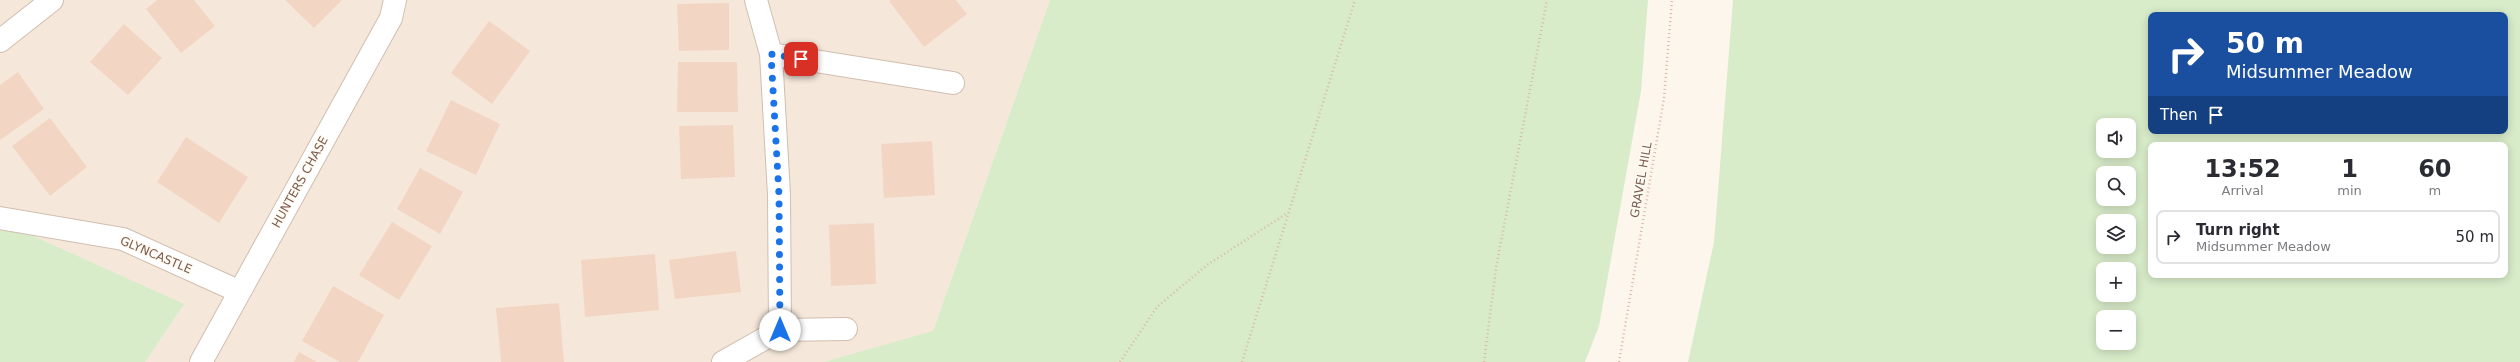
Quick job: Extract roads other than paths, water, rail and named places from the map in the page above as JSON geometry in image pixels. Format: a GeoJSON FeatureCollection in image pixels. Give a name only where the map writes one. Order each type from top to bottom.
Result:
{"type":"FeatureCollection","features":[{"type":"Feature","properties":{"kind":"street"},"geometry":{"type":"LineString","coordinates":[[0,41],[52,0]]}},
{"type":"Feature","properties":{"kind":"street","name":"HUNTERS CHASE"},"geometry":{"type":"LineString","coordinates":[[201,362],[238,291],[391,18],[395,0]]}},
{"type":"Feature","properties":{"kind":"street"},"geometry":{"type":"LineString","coordinates":[[756,0],[771,54],[779,195],[780,330]]}},
{"type":"Feature","properties":{"kind":"street"},"geometry":{"type":"LineString","coordinates":[[771,54],[953,83]]}},
{"type":"Feature","properties":{"kind":"street","name":"GLYNCASTLE"},"geometry":{"type":"LineString","coordinates":[[0,218],[123,239],[238,291]]}},
{"type":"Feature","properties":{"kind":"street"},"geometry":{"type":"LineString","coordinates":[[723,362],[780,330],[846,329]]}}]}
